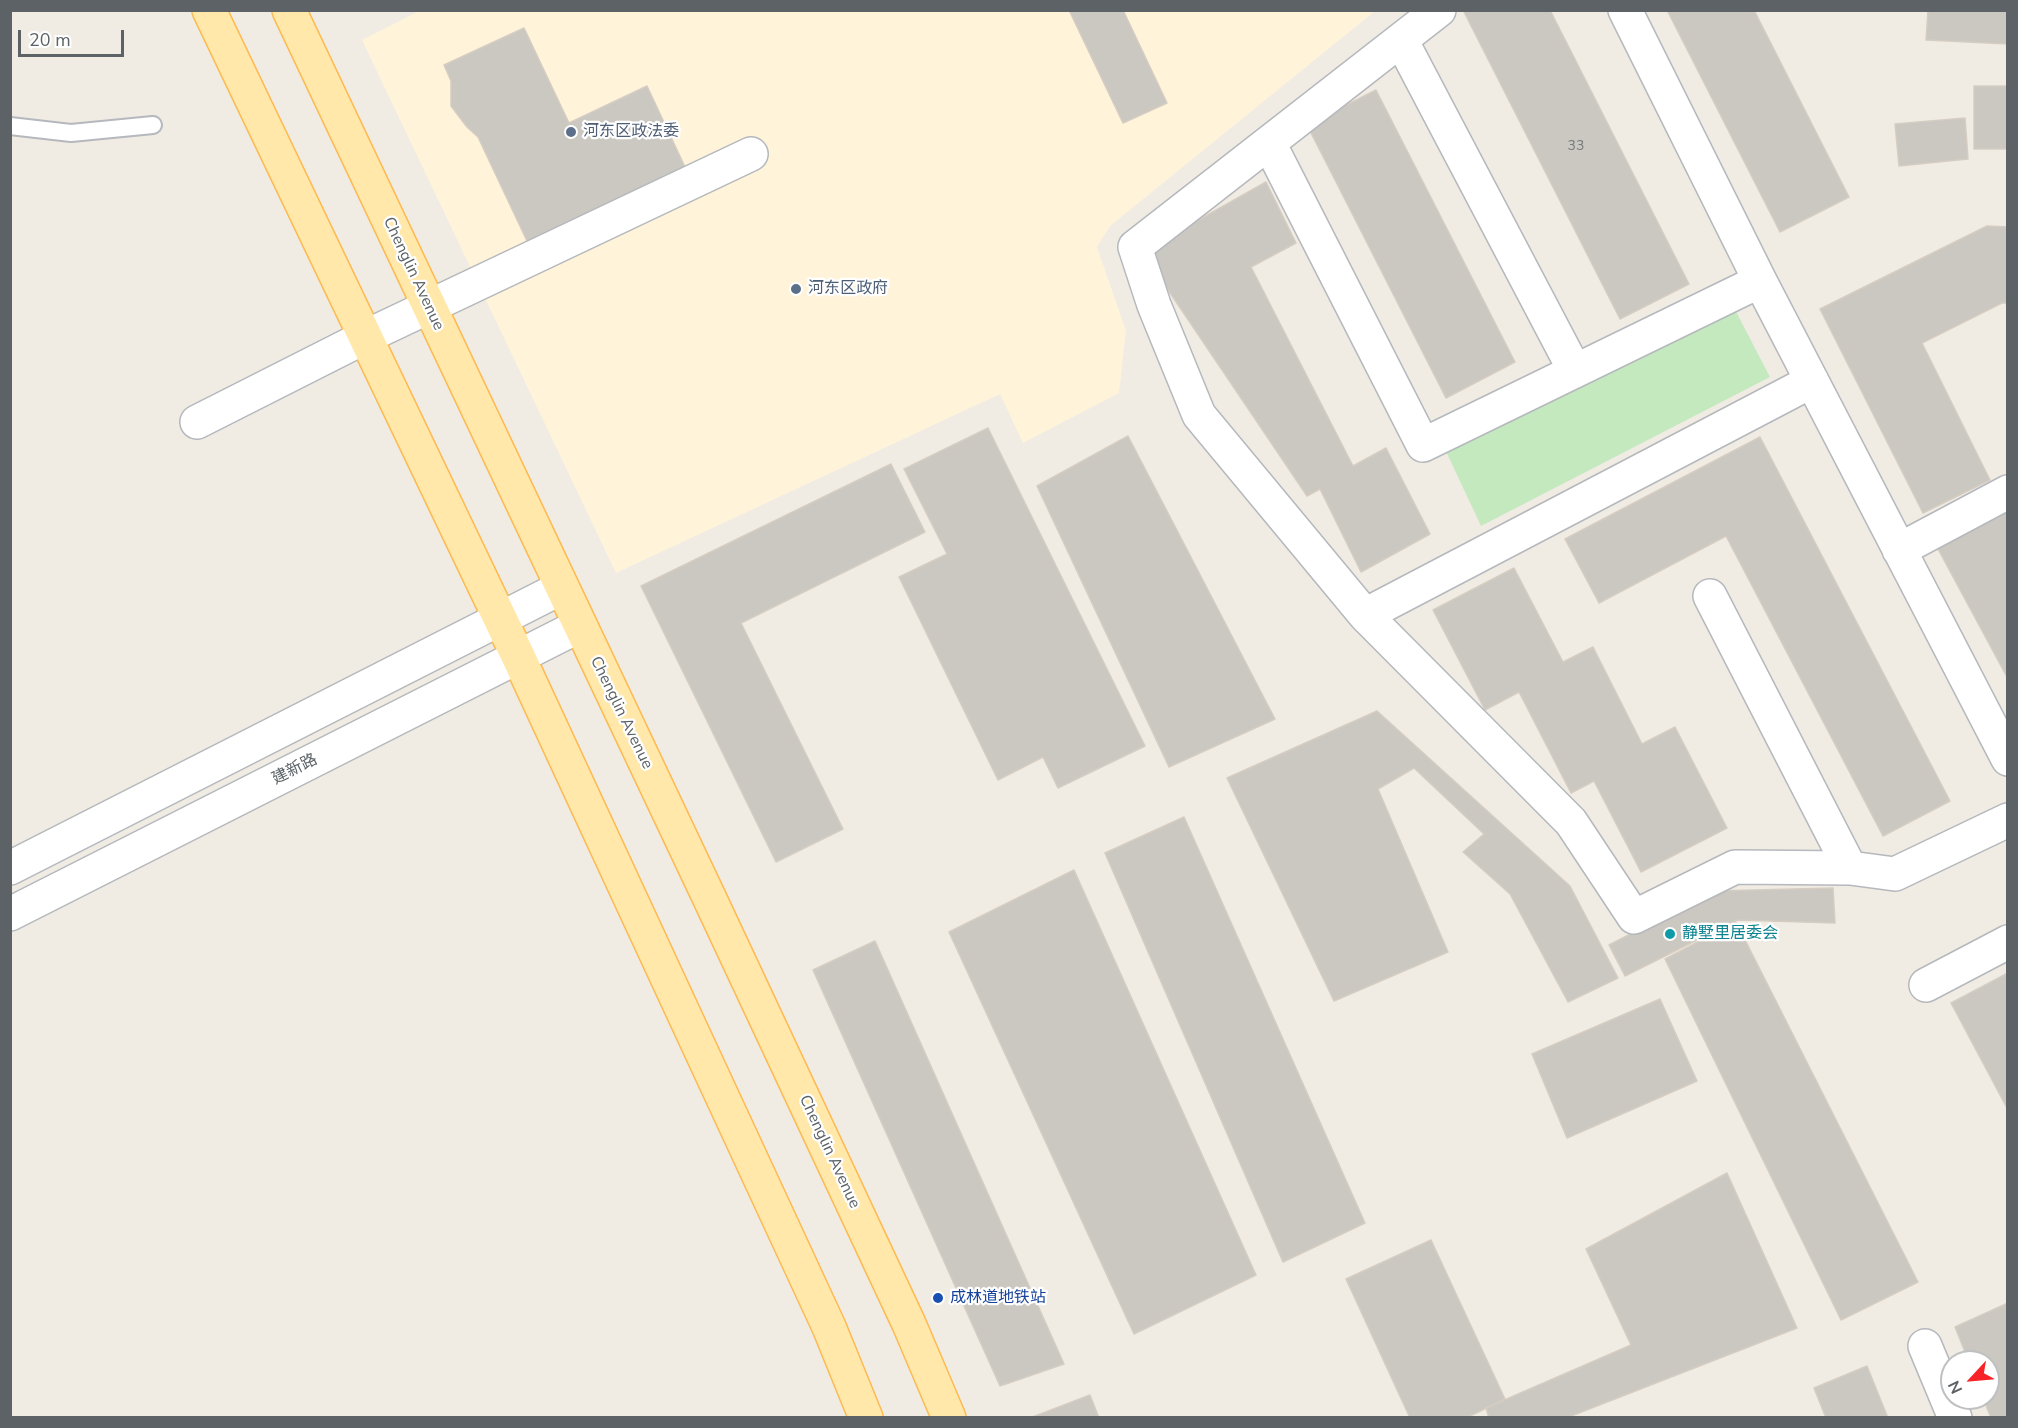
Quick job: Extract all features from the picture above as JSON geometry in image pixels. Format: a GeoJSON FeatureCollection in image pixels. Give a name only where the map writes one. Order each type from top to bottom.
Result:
{"type":"FeatureCollection","features":[{"type":"Feature","properties":{"kind":"main road"},"geometry":{"type":"LineString","coordinates":[[209,10],[518,657],[829,1327],[866,1418]]}},
{"type":"Feature","properties":{"kind":"main road","name":"Chenglin Avenue"},"geometry":{"type":"LineString","coordinates":[[288,10],[879,1260],[949,1418]]}},
{"type":"Feature","properties":{"kind":"street"},"geometry":{"type":"LineString","coordinates":[[1439,10],[1135,247],[1154,305],[1199,415],[1365,615],[1571,822],[1634,917],[1735,867],[1850,868],[1894,874],[2007,820]]}},
{"type":"Feature","properties":{"kind":"street"},"geometry":{"type":"LineString","coordinates":[[1625,10],[1760,280],[2007,759]]}},
{"type":"Feature","properties":{"kind":"street"},"geometry":{"type":"LineString","coordinates":[[1401,40],[1575,371]]}},
{"type":"Feature","properties":{"kind":"street"},"geometry":{"type":"LineString","coordinates":[[1269,143],[1423,445],[1760,280]]}},
{"type":"Feature","properties":{"kind":"street"},"geometry":{"type":"LineString","coordinates":[[197,422],[428,306],[751,154]]}},
{"type":"Feature","properties":{"kind":"street"},"geometry":{"type":"LineString","coordinates":[[1365,615],[1812,381]]}},
{"type":"Feature","properties":{"kind":"street"},"geometry":{"type":"LineString","coordinates":[[1899,550],[2007,492]]}},
{"type":"Feature","properties":{"kind":"street"},"geometry":{"type":"LineString","coordinates":[[10,868],[561,588]]}},
{"type":"Feature","properties":{"kind":"street"},"geometry":{"type":"LineString","coordinates":[[1710,596],[1850,868]]}},
{"type":"Feature","properties":{"kind":"street","name":"建新路"},"geometry":{"type":"LineString","coordinates":[[10,914],[579,626]]}},
{"type":"Feature","properties":{"kind":"street"},"geometry":{"type":"LineString","coordinates":[[1926,985],[2007,942]]}},
{"type":"Feature","properties":{"kind":"street"},"geometry":{"type":"LineString","coordinates":[[1925,1346],[1955,1418]]}},
{"type":"Feature","properties":{"kind":"lane"},"geometry":{"type":"LineString","coordinates":[[10,126],[71,133],[153,125]]}},
{"type":"Feature","properties":{"kind":"shaded area","name":"河东区政府"},"geometry":{"type":"Polygon","coordinates":[[[421,10],[1375,11],[1110,226],[1097,247],[1126,331],[1119,393],[1023,443],[1000,394],[616,573],[362,40],[421,10]]]}},
{"type":"Feature","properties":{"kind":"green space"},"geometry":{"type":"Polygon","coordinates":[[[1731,302],[1770,377],[1481,526],[1443,445],[1731,302]]]}},
{"type":"Feature","properties":{"kind":"building"},"geometry":{"type":"Polygon","coordinates":[[[1069,10],[1123,10],[1167,103],[1123,123],[1069,10]]]}},
{"type":"Feature","properties":{"kind":"building"},"geometry":{"type":"Polygon","coordinates":[[[1463,10],[1550,10],[1689,284],[1620,319],[1463,10]]]}},
{"type":"Feature","properties":{"kind":"building"},"geometry":{"type":"Polygon","coordinates":[[[1667,10],[1754,10],[1849,197],[1780,232],[1667,10]]]}},
{"type":"Feature","properties":{"kind":"building"},"geometry":{"type":"Polygon","coordinates":[[[1928,10],[2008,10],[2008,44],[1926,40],[1928,10]]]}},
{"type":"Feature","properties":{"kind":"building","name":"河东区政法委"},"geometry":{"type":"Polygon","coordinates":[[[524,28],[569,123],[647,86],[685,167],[527,241],[478,137],[451,106],[451,81],[444,65],[524,28]]]}},
{"type":"Feature","properties":{"kind":"building"},"geometry":{"type":"Polygon","coordinates":[[[1974,86],[2008,86],[2008,149],[1974,149],[1974,86]]]}},
{"type":"Feature","properties":{"kind":"building"},"geometry":{"type":"Polygon","coordinates":[[[1376,90],[1515,362],[1446,398],[1307,125],[1376,90]]]}},
{"type":"Feature","properties":{"kind":"building"},"geometry":{"type":"Polygon","coordinates":[[[1965,118],[1968,159],[1899,166],[1895,124],[1965,118]]]}},
{"type":"Feature","properties":{"kind":"building"},"geometry":{"type":"Polygon","coordinates":[[[1266,182],[1296,243],[1251,267],[1353,466],[1386,448],[1430,534],[1361,572],[1320,489],[1307,496],[1162,281],[1147,249],[1266,182]]]}},
{"type":"Feature","properties":{"kind":"building"},"geometry":{"type":"Polygon","coordinates":[[[1987,226],[2008,227],[2008,303],[2002,303],[1922,343],[1990,480],[1923,513],[1820,309],[1987,226]]]}},
{"type":"Feature","properties":{"kind":"building"},"geometry":{"type":"Polygon","coordinates":[[[988,428],[1145,746],[1058,788],[1043,757],[998,780],[899,577],[947,554],[904,469],[988,428]]]}},
{"type":"Feature","properties":{"kind":"building"},"geometry":{"type":"Polygon","coordinates":[[[1128,436],[1275,719],[1169,767],[1037,486],[1128,436]]]}},
{"type":"Feature","properties":{"kind":"building"},"geometry":{"type":"Polygon","coordinates":[[[1760,437],[1950,801],[1883,836],[1726,536],[1599,603],[1565,539],[1760,437]]]}},
{"type":"Feature","properties":{"kind":"building"},"geometry":{"type":"Polygon","coordinates":[[[891,464],[925,532],[741,623],[843,829],[776,862],[641,586],[891,464]]]}},
{"type":"Feature","properties":{"kind":"building"},"geometry":{"type":"Polygon","coordinates":[[[2008,510],[2008,679],[1938,549],[2008,510]]]}},
{"type":"Feature","properties":{"kind":"building"},"geometry":{"type":"Polygon","coordinates":[[[1514,568],[1563,662],[1593,647],[1642,744],[1675,727],[1727,828],[1641,872],[1594,781],[1571,793],[1519,692],[1485,710],[1433,610],[1514,568]]]}},
{"type":"Feature","properties":{"kind":"building"},"geometry":{"type":"Polygon","coordinates":[[[1377,711],[1570,886],[1618,978],[1568,1002],[1510,894],[1463,852],[1484,834],[1414,768],[1378,789],[1448,952],[1334,1001],[1227,778],[1377,711]]]}},
{"type":"Feature","properties":{"kind":"building"},"geometry":{"type":"Polygon","coordinates":[[[1184,817],[1365,1223],[1283,1262],[1105,853],[1184,817]]]}},
{"type":"Feature","properties":{"kind":"building"},"geometry":{"type":"Polygon","coordinates":[[[1074,870],[1256,1275],[1134,1334],[949,932],[1074,870]]]}},
{"type":"Feature","properties":{"kind":"building","name":"静墅里居委会"},"geometry":{"type":"Polygon","coordinates":[[[1833,888],[1835,923],[1737,920],[1625,976],[1609,945],[1714,891],[1833,888]]]}},
{"type":"Feature","properties":{"kind":"building"},"geometry":{"type":"Polygon","coordinates":[[[1736,922],[1918,1282],[1841,1320],[1665,959],[1736,922]]]}},
{"type":"Feature","properties":{"kind":"building"},"geometry":{"type":"Polygon","coordinates":[[[875,941],[1064,1364],[1000,1386],[813,970],[875,941]]]}},
{"type":"Feature","properties":{"kind":"building"},"geometry":{"type":"Polygon","coordinates":[[[2008,973],[2008,1110],[1951,1003],[2008,973]]]}},
{"type":"Feature","properties":{"kind":"building"},"geometry":{"type":"Polygon","coordinates":[[[1660,999],[1697,1081],[1567,1138],[1532,1054],[1660,999]]]}},
{"type":"Feature","properties":{"kind":"building"},"geometry":{"type":"Polygon","coordinates":[[[1727,1173],[1797,1328],[1566,1418],[1489,1418],[1486,1408],[1631,1345],[1586,1249],[1727,1173]]]}},
{"type":"Feature","properties":{"kind":"building"},"geometry":{"type":"Polygon","coordinates":[[[1431,1240],[1505,1399],[1466,1418],[1410,1418],[1346,1279],[1431,1240]]]}},
{"type":"Feature","properties":{"kind":"building"},"geometry":{"type":"Polygon","coordinates":[[[2008,1303],[2008,1418],[1991,1418],[1988,1410],[2000,1410],[2000,1350],[1964,1350],[1955,1327],[2008,1303]]]}},
{"type":"Feature","properties":{"kind":"building"},"geometry":{"type":"Polygon","coordinates":[[[1867,1366],[1888,1418],[1826,1418],[1814,1388],[1867,1366]]]}},
{"type":"Feature","properties":{"kind":"building"},"geometry":{"type":"Polygon","coordinates":[[[1090,1395],[1099,1418],[1030,1418],[1090,1395]]]}},
{"type":"Feature","properties":{"kind":"place","name":"河东区政法委"},"geometry":{"type":"Point","coordinates":[571,132]}},
{"type":"Feature","properties":{"kind":"place","name":"河东区政府"},"geometry":{"type":"Point","coordinates":[796,289]}},
{"type":"Feature","properties":{"kind":"place","name":"静墅里居委会"},"geometry":{"type":"Point","coordinates":[1670,934]}},
{"type":"Feature","properties":{"kind":"place","name":"成林道地铁站"},"geometry":{"type":"Point","coordinates":[938,1298]}}]}
